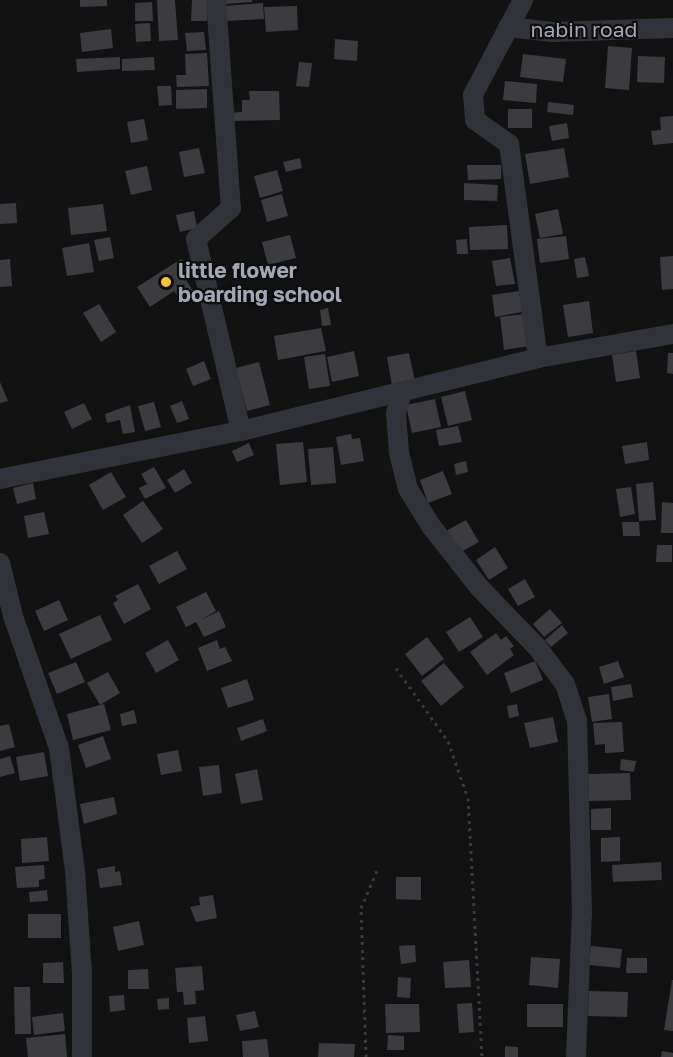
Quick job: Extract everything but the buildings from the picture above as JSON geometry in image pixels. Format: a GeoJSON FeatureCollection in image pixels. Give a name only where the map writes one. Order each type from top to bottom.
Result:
{"type":"FeatureCollection","features":[{"type":"Feature","properties":{"kind":"street"},"geometry":{"type":"LineString","coordinates":[[216,0],[231,208],[196,239],[241,431]]}},
{"type":"Feature","properties":{"kind":"street"},"geometry":{"type":"LineString","coordinates":[[523,0],[473,95],[476,120],[509,144],[538,358]]}},
{"type":"Feature","properties":{"kind":"street","name":"nabin road"},"geometry":{"type":"LineString","coordinates":[[508,27],[553,32],[666,28]]}},
{"type":"Feature","properties":{"kind":"street"},"geometry":{"type":"LineString","coordinates":[[0,479],[241,431],[538,358],[673,334]]}},
{"type":"Feature","properties":{"kind":"street"},"geometry":{"type":"LineString","coordinates":[[402,392],[396,413],[399,453],[408,489],[430,526],[472,579],[537,647],[564,684],[577,722],[582,912],[576,1057]]}},
{"type":"Feature","properties":{"kind":"street"},"geometry":{"type":"LineString","coordinates":[[0,563],[13,616],[59,748],[75,871],[82,975],[82,1057]]}},
{"type":"Feature","properties":{"kind":"path"},"geometry":{"type":"LineString","coordinates":[[396,668],[448,741],[468,798],[482,1057]]}},
{"type":"Feature","properties":{"kind":"path"},"geometry":{"type":"LineString","coordinates":[[366,1057],[361,908],[378,868]]}},
{"type":"Feature","properties":{"kind":"place","name":"little flower boarding school"},"geometry":{"type":"Point","coordinates":[166,282]}}]}
